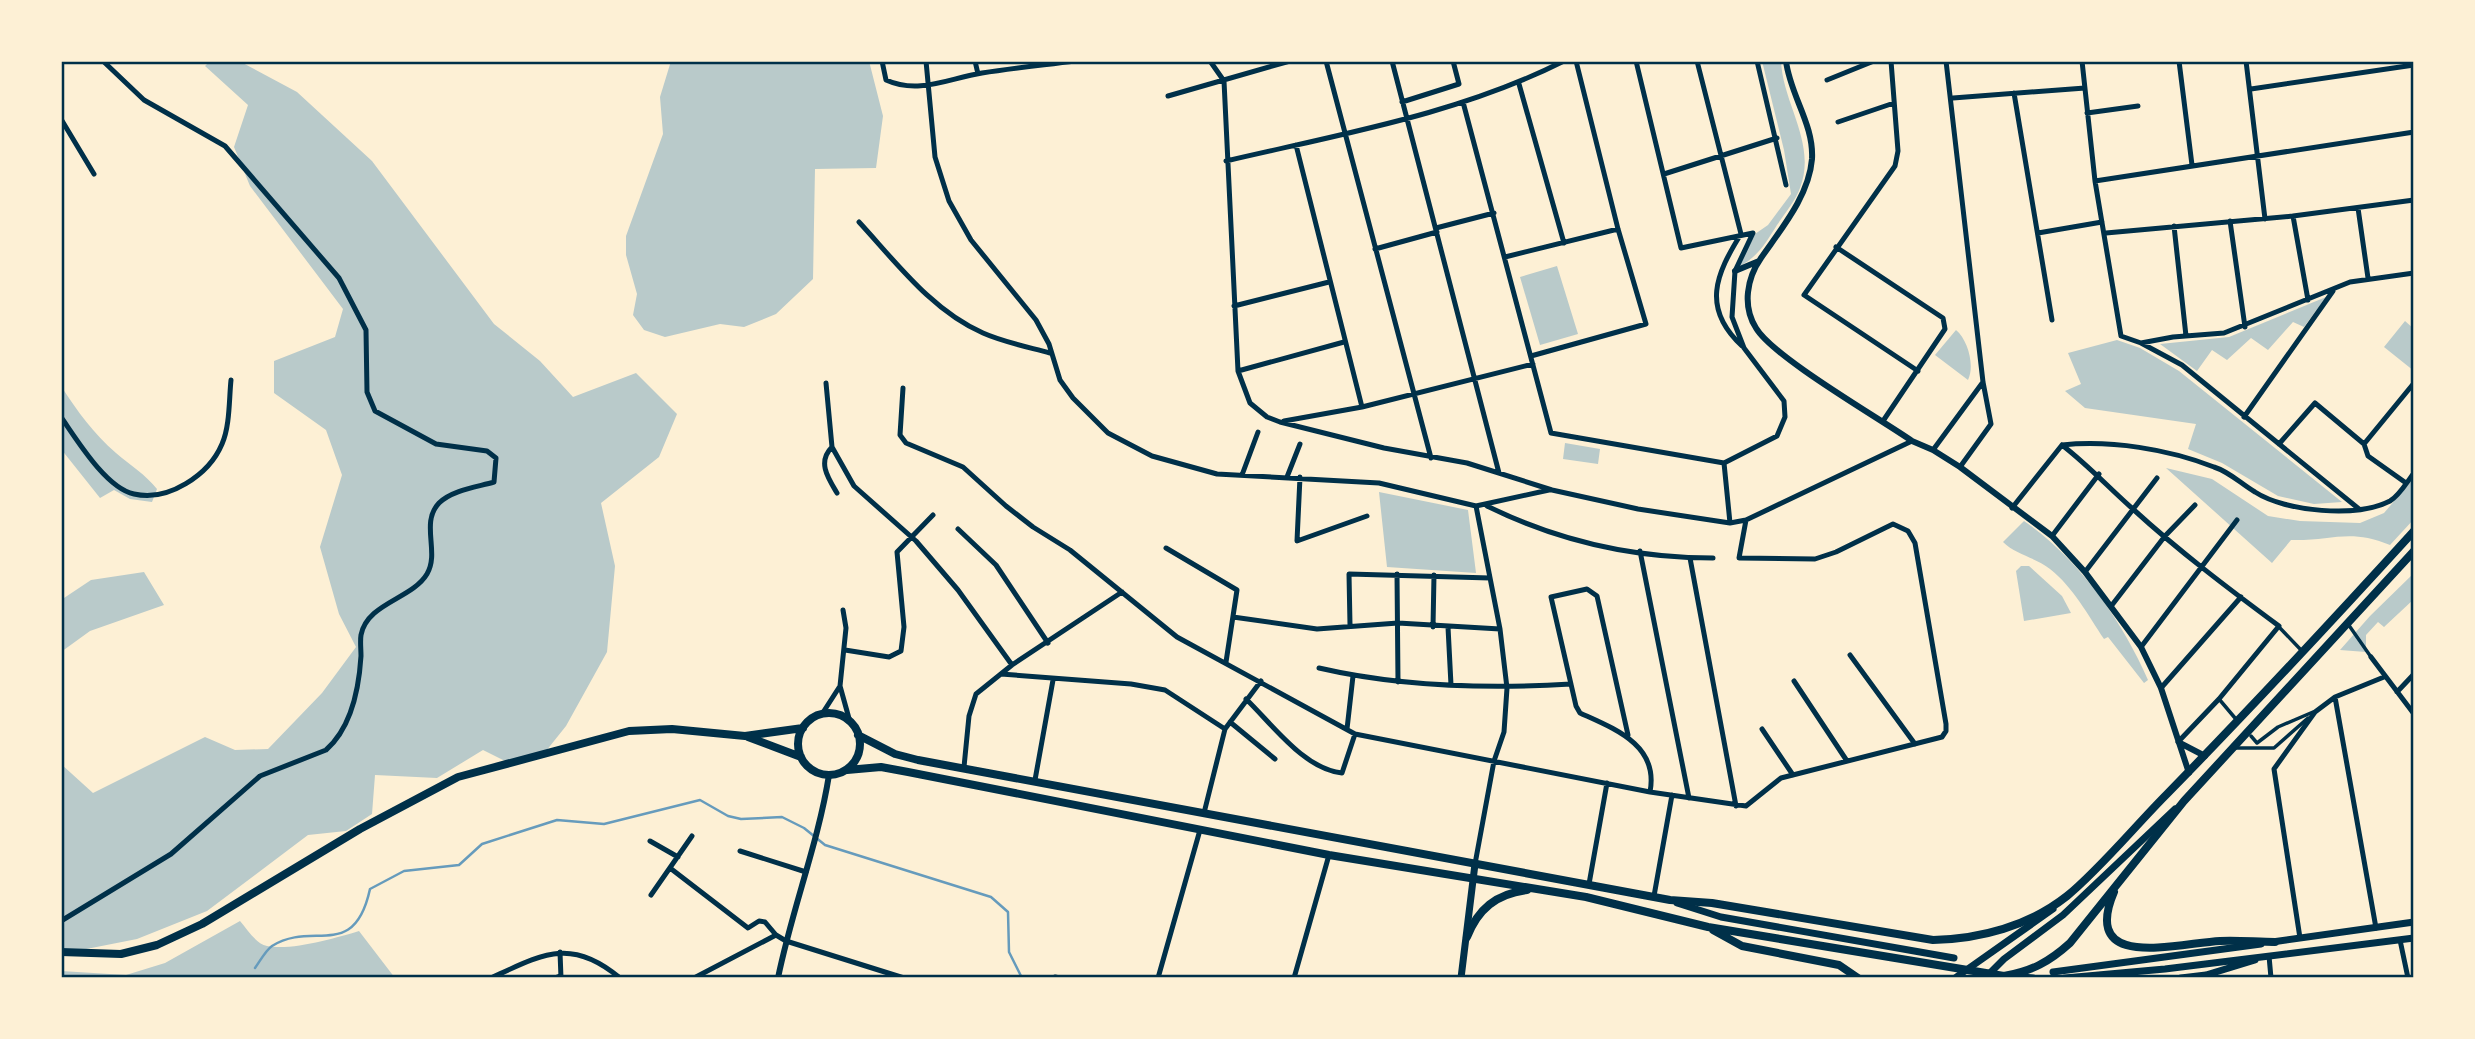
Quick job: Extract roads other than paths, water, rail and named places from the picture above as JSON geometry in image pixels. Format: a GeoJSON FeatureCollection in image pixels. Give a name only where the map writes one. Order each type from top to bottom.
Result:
{"type":"FeatureCollection","features":[{"type":"Feature","properties":{"kind":"main road"},"geometry":{"type":"LineString","coordinates":[[1955,978],[2044,917],[2066,897],[2189,773],[2414,531]]}},
{"type":"Feature","properties":{"kind":"main road"},"geometry":{"type":"LineString","coordinates":[[2004,976],[2049,962],[2070,943],[2185,801],[2414,551]]}},
{"type":"Feature","properties":{"kind":"main road"},"geometry":{"type":"LineString","coordinates":[[61,951],[121,954],[157,945],[202,924],[325,849],[458,777],[629,731],[672,729],[745,736],[803,728],[822,715],[837,715],[850,722],[858,735],[895,754],[1654,896],[1721,917],[1954,958]]}},
{"type":"Feature","properties":{"kind":"main road"},"geometry":{"type":"LineString","coordinates":[[803,728],[798,742],[801,757],[811,769],[829,775],[847,769],[881,767],[1329,855],[1623,905],[1708,927],[2004,976],[2033,978]]}},
{"type":"Feature","properties":{"kind":"main road"},"geometry":{"type":"LineString","coordinates":[[847,769],[857,758],[858,735]]}},
{"type":"Feature","properties":{"kind":"main road"},"geometry":{"type":"LineString","coordinates":[[745,736],[801,757]]}},
{"type":"Feature","properties":{"kind":"main road"},"geometry":{"type":"LineString","coordinates":[[1985,978],[2004,959],[2063,915],[2185,801]]}},
{"type":"Feature","properties":{"kind":"main road"},"geometry":{"type":"LineString","coordinates":[[1461,978],[1475,864]]}},
{"type":"Feature","properties":{"kind":"main road"},"geometry":{"type":"LineString","coordinates":[[2118,883],[2106,911],[2105,922],[2112,937],[2127,946],[2142,949],[2222,941],[2275,942]]}},
{"type":"Feature","properties":{"kind":"main road"},"geometry":{"type":"LineString","coordinates":[[1467,937],[1482,910],[1495,900],[1509,893],[1540,890]]}},
{"type":"Feature","properties":{"kind":"main road"},"geometry":{"type":"LineString","coordinates":[[1670,900],[1712,904],[1933,940],[1987,935],[2018,923],[2066,897]]}},
{"type":"Feature","properties":{"kind":"main road"},"geometry":{"type":"LineString","coordinates":[[2053,972],[2376,930],[2414,922]]}},
{"type":"Feature","properties":{"kind":"main road"},"geometry":{"type":"LineString","coordinates":[[1708,927],[1742,946],[1839,965],[1858,978]]}},
{"type":"Feature","properties":{"kind":"main road"},"geometry":{"type":"LineString","coordinates":[[2065,978],[2165,969],[2414,938]]}},
{"type":"Feature","properties":{"kind":"main road"},"geometry":{"type":"LineString","coordinates":[[2181,978],[2246,965],[2265,957]]}},
{"type":"Feature","properties":{"kind":"street"},"geometry":{"type":"LineString","coordinates":[[61,921],[172,854],[260,776],[326,750],[333,744],[340,735],[356,694],[361,634],[369,618],[426,576],[435,557],[429,532],[436,506],[446,497],[494,482],[497,471],[496,458],[487,451],[436,444],[376,411],[367,392],[366,330],[339,278],[225,146],[144,100],[103,61]]}},
{"type":"Feature","properties":{"kind":"street"},"geometry":{"type":"LineString","coordinates":[[882,61],[886,80],[902,87],[929,86],[1019,64],[1075,61]]}},
{"type":"Feature","properties":{"kind":"street"},"geometry":{"type":"LineString","coordinates":[[926,61],[935,157],[949,201],[971,240],[1036,320],[1049,344],[1060,380],[1073,398],[1108,433],[1152,456],[1217,474],[1379,483],[1476,506],[1487,506],[1552,490]]}},
{"type":"Feature","properties":{"kind":"street"},"geometry":{"type":"LineString","coordinates":[[975,61],[978,74]]}},
{"type":"Feature","properties":{"kind":"street"},"geometry":{"type":"LineString","coordinates":[[1210,61],[1224,81],[1238,371],[1250,403],[1267,417],[1431,458],[1467,463],[1552,490],[1638,509],[1730,523],[1746,520],[1912,441]]}},
{"type":"Feature","properties":{"kind":"street"},"geometry":{"type":"LineString","coordinates":[[1168,96],[1290,61]]}},
{"type":"Feature","properties":{"kind":"street"},"geometry":{"type":"LineString","coordinates":[[1326,61],[1431,458]]}},
{"type":"Feature","properties":{"kind":"street"},"geometry":{"type":"LineString","coordinates":[[1392,61],[1499,473]]}},
{"type":"Feature","properties":{"kind":"street"},"geometry":{"type":"LineString","coordinates":[[1402,102],[1459,84],[1453,61]]}},
{"type":"Feature","properties":{"kind":"street"},"geometry":{"type":"LineString","coordinates":[[1226,161],[1405,119],[1463,102],[1519,84],[1564,61]]}},
{"type":"Feature","properties":{"kind":"street"},"geometry":{"type":"LineString","coordinates":[[1531,356],[1646,324],[1618,229],[1576,61]]}},
{"type":"Feature","properties":{"kind":"street"},"geometry":{"type":"LineString","coordinates":[[1636,61],[1681,248],[1693,248],[1753,233],[1735,271],[1732,317],[1744,348]]}},
{"type":"Feature","properties":{"kind":"street"},"geometry":{"type":"LineString","coordinates":[[1463,102],[1551,433],[1724,463],[1777,436],[1785,417],[1784,401],[1744,348],[1730,335],[1716,300],[1718,277],[1741,234],[1697,61]]}},
{"type":"Feature","properties":{"kind":"street"},"geometry":{"type":"LineString","coordinates":[[1758,61],[1786,185]]}},
{"type":"Feature","properties":{"kind":"street"},"geometry":{"type":"LineString","coordinates":[[1786,61],[1812,144],[1812,161],[1804,191],[1749,278],[1747,302],[1756,328],[1775,349],[1912,441],[1960,467],[2052,536],[2112,605],[2141,647],[2161,688],[2189,773]]}},
{"type":"Feature","properties":{"kind":"street"},"geometry":{"type":"LineString","coordinates":[[1827,80],[1874,61]]}},
{"type":"Feature","properties":{"kind":"street"},"geometry":{"type":"LineString","coordinates":[[1891,61],[1898,151],[1895,166],[1804,291],[1806,298],[1918,371]]}},
{"type":"Feature","properties":{"kind":"street"},"geometry":{"type":"LineString","coordinates":[[1946,61],[1983,382],[1991,424],[1960,467]]}},
{"type":"Feature","properties":{"kind":"street"},"geometry":{"type":"LineString","coordinates":[[2082,61],[2095,181],[2106,233],[2120,337],[2141,343],[2182,365],[2359,509]]}},
{"type":"Feature","properties":{"kind":"street"},"geometry":{"type":"LineString","coordinates":[[2179,61],[2192,165]]}},
{"type":"Feature","properties":{"kind":"street"},"geometry":{"type":"LineString","coordinates":[[2246,61],[2260,154],[2265,219]]}},
{"type":"Feature","properties":{"kind":"street"},"geometry":{"type":"LineString","coordinates":[[2251,89],[2414,65]]}},
{"type":"Feature","properties":{"kind":"street"},"geometry":{"type":"LineString","coordinates":[[1519,84],[1564,243]]}},
{"type":"Feature","properties":{"kind":"street"},"geometry":{"type":"LineString","coordinates":[[1952,98],[2085,88]]}},
{"type":"Feature","properties":{"kind":"street"},"geometry":{"type":"LineString","coordinates":[[2014,93],[2052,320]]}},
{"type":"Feature","properties":{"kind":"street"},"geometry":{"type":"LineString","coordinates":[[1838,122],[1894,103]]}},
{"type":"Feature","properties":{"kind":"street"},"geometry":{"type":"LineString","coordinates":[[2087,113],[2138,106]]}},
{"type":"Feature","properties":{"kind":"street"},"geometry":{"type":"LineString","coordinates":[[61,120],[94,174]]}},
{"type":"Feature","properties":{"kind":"street"},"geometry":{"type":"LineString","coordinates":[[2095,181],[2414,132]]}},
{"type":"Feature","properties":{"kind":"street"},"geometry":{"type":"LineString","coordinates":[[1664,174],[1777,138]]}},
{"type":"Feature","properties":{"kind":"street"},"geometry":{"type":"LineString","coordinates":[[1296,145],[1362,407]]}},
{"type":"Feature","properties":{"kind":"street"},"geometry":{"type":"LineString","coordinates":[[2106,233],[2265,219],[2414,200]]}},
{"type":"Feature","properties":{"kind":"street"},"geometry":{"type":"LineString","coordinates":[[2358,208],[2368,278]]}},
{"type":"Feature","properties":{"kind":"street"},"geometry":{"type":"LineString","coordinates":[[1376,249],[1494,213]]}},
{"type":"Feature","properties":{"kind":"street"},"geometry":{"type":"LineString","coordinates":[[2293,216],[2308,300]]}},
{"type":"Feature","properties":{"kind":"street"},"geometry":{"type":"LineString","coordinates":[[2230,221],[2245,327]]}},
{"type":"Feature","properties":{"kind":"street"},"geometry":{"type":"LineString","coordinates":[[859,222],[922,289],[965,323],[983,333],[1050,353]]}},
{"type":"Feature","properties":{"kind":"street"},"geometry":{"type":"LineString","coordinates":[[2038,233],[2102,222]]}},
{"type":"Feature","properties":{"kind":"street"},"geometry":{"type":"LineString","coordinates":[[2174,226],[2186,336]]}},
{"type":"Feature","properties":{"kind":"street"},"geometry":{"type":"LineString","coordinates":[[1505,257],[1618,229]]}},
{"type":"Feature","properties":{"kind":"street"},"geometry":{"type":"LineString","coordinates":[[1836,247],[1943,318],[1945,329],[1883,421]]}},
{"type":"Feature","properties":{"kind":"street"},"geometry":{"type":"LineString","coordinates":[[1735,271],[1759,261]]}},
{"type":"Feature","properties":{"kind":"street"},"geometry":{"type":"LineString","coordinates":[[2141,343],[2224,333],[2368,278],[2414,274]]}},
{"type":"Feature","properties":{"kind":"street"},"geometry":{"type":"LineString","coordinates":[[1234,306],[1329,282]]}},
{"type":"Feature","properties":{"kind":"street"},"geometry":{"type":"LineString","coordinates":[[2244,417],[2334,290]]}},
{"type":"Feature","properties":{"kind":"street"},"geometry":{"type":"LineString","coordinates":[[1238,371],[1344,342]]}},
{"type":"Feature","properties":{"kind":"street"},"geometry":{"type":"LineString","coordinates":[[1280,422],[1362,407],[1534,364]]}},
{"type":"Feature","properties":{"kind":"street"},"geometry":{"type":"LineString","coordinates":[[61,417],[95,467],[114,481],[133,494],[169,492],[202,471],[223,444],[230,380]]}},
{"type":"Feature","properties":{"kind":"street"},"geometry":{"type":"LineString","coordinates":[[1933,450],[1983,382]]}},
{"type":"Feature","properties":{"kind":"street"},"geometry":{"type":"LineString","coordinates":[[826,383],[832,447],[854,486],[911,538],[958,590],[1012,665]]}},
{"type":"Feature","properties":{"kind":"street"},"geometry":{"type":"LineString","coordinates":[[2364,444],[2414,383]]}},
{"type":"Feature","properties":{"kind":"street"},"geometry":{"type":"LineString","coordinates":[[903,388],[900,435],[905,443],[963,467],[1032,527],[1070,550],[1177,637],[1354,734],[1650,792],[1736,806],[1746,806],[1755,796],[1781,778],[1942,737],[1946,724],[1915,543],[1908,531],[1900,525],[1883,527],[1836,552],[1815,559],[1739,558],[1746,520]]}},
{"type":"Feature","properties":{"kind":"street"},"geometry":{"type":"LineString","coordinates":[[2279,444],[2315,403],[2364,444],[2368,456],[2406,483]]}},
{"type":"Feature","properties":{"kind":"street"},"geometry":{"type":"LineString","coordinates":[[1242,475],[1258,432]]}},
{"type":"Feature","properties":{"kind":"street"},"geometry":{"type":"LineString","coordinates":[[1287,477],[1300,444]]}},
{"type":"Feature","properties":{"kind":"street"},"geometry":{"type":"LineString","coordinates":[[2062,445],[2101,444],[2147,449],[2218,468],[2272,500],[2309,510],[2359,509],[2392,500],[2414,473]]}},
{"type":"Feature","properties":{"kind":"street"},"geometry":{"type":"LineString","coordinates":[[2012,508],[2062,445]]}},
{"type":"Feature","properties":{"kind":"street"},"geometry":{"type":"LineString","coordinates":[[2062,445],[2099,474],[2134,510],[2202,569],[2279,626],[2302,650]]}},
{"type":"Feature","properties":{"kind":"street"},"geometry":{"type":"LineString","coordinates":[[832,447],[826,453],[824,465],[837,494]]}},
{"type":"Feature","properties":{"kind":"street"},"geometry":{"type":"LineString","coordinates":[[1724,463],[1730,523]]}},
{"type":"Feature","properties":{"kind":"street"},"geometry":{"type":"LineString","coordinates":[[2052,536],[2099,474]]}},
{"type":"Feature","properties":{"kind":"street"},"geometry":{"type":"LineString","coordinates":[[1300,477],[1297,541],[1367,516]]}},
{"type":"Feature","properties":{"kind":"street"},"geometry":{"type":"LineString","coordinates":[[2085,572],[2157,478]]}},
{"type":"Feature","properties":{"kind":"street"},"geometry":{"type":"LineString","coordinates":[[2112,605],[2165,536],[2194,505]]}},
{"type":"Feature","properties":{"kind":"street"},"geometry":{"type":"LineString","coordinates":[[1475,864],[1494,761],[1504,732],[1507,688],[1500,629],[1476,506]]}},
{"type":"Feature","properties":{"kind":"street"},"geometry":{"type":"LineString","coordinates":[[1487,506],[1514,519],[1599,548],[1713,558]]}},
{"type":"Feature","properties":{"kind":"street"},"geometry":{"type":"LineString","coordinates":[[845,650],[888,657],[901,651],[904,627],[897,552],[933,515]]}},
{"type":"Feature","properties":{"kind":"street"},"geometry":{"type":"LineString","coordinates":[[2141,647],[2237,520]]}},
{"type":"Feature","properties":{"kind":"street"},"geometry":{"type":"LineString","coordinates":[[958,529],[996,565],[1048,643]]}},
{"type":"Feature","properties":{"kind":"street"},"geometry":{"type":"LineString","coordinates":[[1166,548],[1237,590],[1226,662]]}},
{"type":"Feature","properties":{"kind":"street"},"geometry":{"type":"LineString","coordinates":[[1640,551],[1689,798]]}},
{"type":"Feature","properties":{"kind":"street"},"geometry":{"type":"LineString","coordinates":[[1690,558],[1736,806]]}},
{"type":"Feature","properties":{"kind":"street"},"geometry":{"type":"LineString","coordinates":[[1350,625],[1349,574],[1490,578]]}},
{"type":"Feature","properties":{"kind":"street"},"geometry":{"type":"LineString","coordinates":[[1397,574],[1398,682]]}},
{"type":"Feature","properties":{"kind":"street"},"geometry":{"type":"LineString","coordinates":[[1433,627],[1434,575]]}},
{"type":"Feature","properties":{"kind":"street"},"geometry":{"type":"LineString","coordinates":[[1628,735],[1580,713],[1551,597],[1593,590],[1597,596],[1628,735],[1647,759],[1651,770],[1650,792]]}},
{"type":"Feature","properties":{"kind":"street"},"geometry":{"type":"LineString","coordinates":[[964,767],[969,716],[976,694],[1012,665],[1122,592]]}},
{"type":"Feature","properties":{"kind":"street"},"geometry":{"type":"LineString","coordinates":[[2161,688],[2241,597]]}},
{"type":"Feature","properties":{"kind":"street"},"geometry":{"type":"LineString","coordinates":[[843,610],[846,615],[845,650],[840,686],[850,722]]}},
{"type":"Feature","properties":{"kind":"street"},"geometry":{"type":"LineString","coordinates":[[1233,617],[1317,629],[1398,623],[1500,629]]}},
{"type":"Feature","properties":{"kind":"street"},"geometry":{"type":"LineString","coordinates":[[2347,624],[2414,714]]}},
{"type":"Feature","properties":{"kind":"street"},"geometry":{"type":"LineString","coordinates":[[2178,742],[2219,699],[2279,626]]}},
{"type":"Feature","properties":{"kind":"street"},"geometry":{"type":"LineString","coordinates":[[1448,628],[1451,685]]}},
{"type":"Feature","properties":{"kind":"street"},"geometry":{"type":"LineString","coordinates":[[1850,655],[1915,744]]}},
{"type":"Feature","properties":{"kind":"street"},"geometry":{"type":"LineString","coordinates":[[1319,668],[1398,682],[1507,688],[1571,684]]}},
{"type":"Feature","properties":{"kind":"street"},"geometry":{"type":"LineString","coordinates":[[1001,674],[1131,684],[1165,691],[1225,729]]}},
{"type":"Feature","properties":{"kind":"street"},"geometry":{"type":"LineString","coordinates":[[2397,692],[2414,674]]}},
{"type":"Feature","properties":{"kind":"street"},"geometry":{"type":"LineString","coordinates":[[1347,729],[1353,676]]}},
{"type":"Feature","properties":{"kind":"street"},"geometry":{"type":"LineString","coordinates":[[2232,748],[2274,748],[2335,697],[2384,677]]}},
{"type":"Feature","properties":{"kind":"street"},"geometry":{"type":"LineString","coordinates":[[1035,780],[1053,680]]}},
{"type":"Feature","properties":{"kind":"street"},"geometry":{"type":"LineString","coordinates":[[1204,813],[1225,729],[1261,681]]}},
{"type":"Feature","properties":{"kind":"street"},"geometry":{"type":"LineString","coordinates":[[1794,681],[1847,761]]}},
{"type":"Feature","properties":{"kind":"street"},"geometry":{"type":"LineString","coordinates":[[822,715],[840,686]]}},
{"type":"Feature","properties":{"kind":"street"},"geometry":{"type":"LineString","coordinates":[[2335,697],[2376,930]]}},
{"type":"Feature","properties":{"kind":"street"},"geometry":{"type":"LineString","coordinates":[[1246,699],[1302,754],[1327,772],[1342,773],[1354,734]]}},
{"type":"Feature","properties":{"kind":"street"},"geometry":{"type":"LineString","coordinates":[[2219,699],[2235,718]]}},
{"type":"Feature","properties":{"kind":"street"},"geometry":{"type":"LineString","coordinates":[[2250,736],[2257,743],[2278,727],[2315,712]]}},
{"type":"Feature","properties":{"kind":"street"},"geometry":{"type":"LineString","coordinates":[[2300,938],[2274,769],[2315,712]]}},
{"type":"Feature","properties":{"kind":"street"},"geometry":{"type":"LineString","coordinates":[[1230,722],[1275,759]]}},
{"type":"Feature","properties":{"kind":"street"},"geometry":{"type":"LineString","coordinates":[[1762,729],[1793,775]]}},
{"type":"Feature","properties":{"kind":"street"},"geometry":{"type":"LineString","coordinates":[[2178,742],[2205,756]]}},
{"type":"Feature","properties":{"kind":"street"},"geometry":{"type":"LineString","coordinates":[[778,978],[806,872],[816,845],[829,775]]}},
{"type":"Feature","properties":{"kind":"street"},"geometry":{"type":"LineString","coordinates":[[1588,884],[1607,783]]}},
{"type":"Feature","properties":{"kind":"street"},"geometry":{"type":"LineString","coordinates":[[1654,896],[1672,795]]}},
{"type":"Feature","properties":{"kind":"street"},"geometry":{"type":"LineString","coordinates":[[1158,978],[1200,830]]}},
{"type":"Feature","properties":{"kind":"street"},"geometry":{"type":"LineString","coordinates":[[651,895],[691,836]]}},
{"type":"Feature","properties":{"kind":"street"},"geometry":{"type":"LineString","coordinates":[[650,841],[678,857]]}},
{"type":"Feature","properties":{"kind":"street"},"geometry":{"type":"LineString","coordinates":[[740,851],[806,872]]}},
{"type":"Feature","properties":{"kind":"street"},"geometry":{"type":"LineString","coordinates":[[1294,978],[1329,855]]}},
{"type":"Feature","properties":{"kind":"street"},"geometry":{"type":"LineString","coordinates":[[670,868],[748,928],[759,921],[765,922],[786,942],[904,978]]}},
{"type":"Feature","properties":{"kind":"street"},"geometry":{"type":"LineString","coordinates":[[694,978],[776,935]]}},
{"type":"Feature","properties":{"kind":"street"},"geometry":{"type":"LineString","coordinates":[[2400,940],[2408,978]]}},
{"type":"Feature","properties":{"kind":"street"},"geometry":{"type":"LineString","coordinates":[[554,978],[561,976],[560,952]]}},
{"type":"Feature","properties":{"kind":"street"},"geometry":{"type":"LineString","coordinates":[[491,978],[543,954],[571,952],[601,962],[620,978]]}},
{"type":"Feature","properties":{"kind":"street"},"geometry":{"type":"LineString","coordinates":[[2265,957],[2271,978]]}},
{"type":"Feature","properties":{"kind":"waterway"},"geometry":{"type":"LineString","coordinates":[[255,968],[272,946],[287,939],[330,935],[343,932],[354,925],[363,911],[370,889],[404,871],[459,865],[482,844],[557,820],[604,824],[700,800],[728,816],[741,819],[782,817],[804,828],[825,845],[991,897],[1008,912],[1009,952],[1022,978]]}}]}
